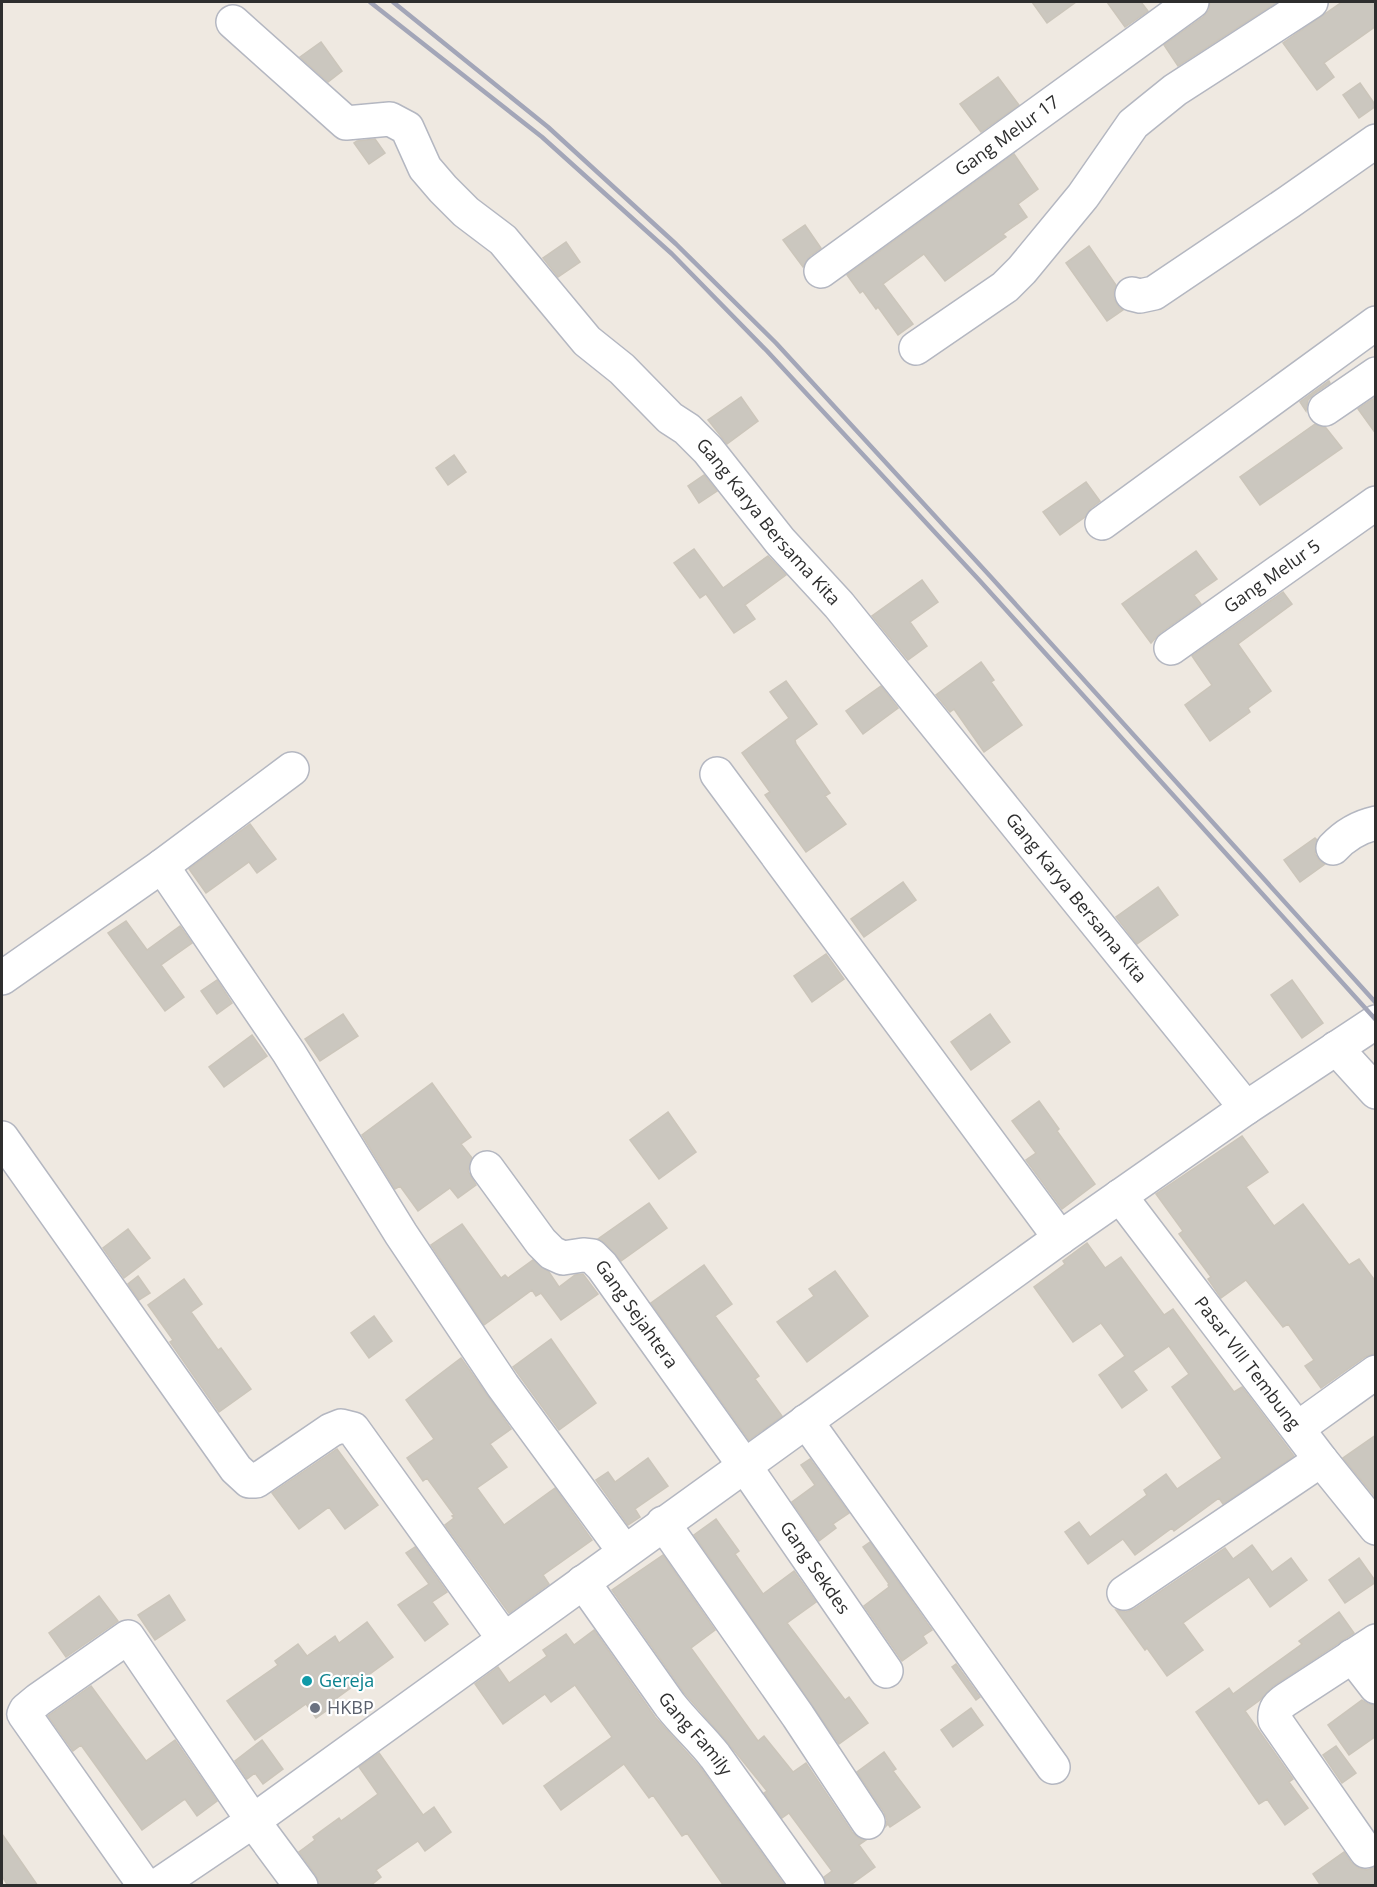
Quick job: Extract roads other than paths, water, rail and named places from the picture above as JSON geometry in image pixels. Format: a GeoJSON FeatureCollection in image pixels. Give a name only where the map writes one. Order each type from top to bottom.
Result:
{"type":"FeatureCollection","features":[{"type":"Feature","properties":{"kind":"street","name":"Gang Melur 17"},"geometry":{"type":"LineString","coordinates":[[821,271],[1192,2]]}},
{"type":"Feature","properties":{"kind":"street"},"geometry":{"type":"LineString","coordinates":[[916,348],[1005,287],[1022,270],[1083,196],[1133,124],[1176,90],[1311,2]]}},
{"type":"Feature","properties":{"kind":"street","name":"Gang Karya Bersama Kita"},"geometry":{"type":"LineString","coordinates":[[233,22],[346,123],[390,120],[407,128],[425,168],[443,189],[466,212],[503,240],[587,341],[622,369],[670,418],[687,429],[708,450],[780,541],[839,606],[1246,1108]]}},
{"type":"Feature","properties":{"kind":"street"},"geometry":{"type":"LineString","coordinates":[[1132,294],[1140,296],[1154,293],[1376,141]]}},
{"type":"Feature","properties":{"kind":"street"},"geometry":{"type":"LineString","coordinates":[[1102,523],[1376,323]]}},
{"type":"Feature","properties":{"kind":"street"},"geometry":{"type":"LineString","coordinates":[[1325,409],[1376,374]]}},
{"type":"Feature","properties":{"kind":"street","name":"Gang Melur 5"},"geometry":{"type":"LineString","coordinates":[[1171,648],[1376,503]]}},
{"type":"Feature","properties":{"kind":"street"},"geometry":{"type":"LineString","coordinates":[[2,978],[162,866],[292,770]]}},
{"type":"Feature","properties":{"kind":"street"},"geometry":{"type":"LineString","coordinates":[[717,774],[1059,1238]]}},
{"type":"Feature","properties":{"kind":"street"},"geometry":{"type":"LineString","coordinates":[[1333,848],[1342,838],[1360,827],[1376,823]]}},
{"type":"Feature","properties":{"kind":"street"},"geometry":{"type":"LineString","coordinates":[[162,866],[289,1053],[401,1234],[503,1386],[624,1551]]}},
{"type":"Feature","properties":{"kind":"street"},"geometry":{"type":"LineString","coordinates":[[158,1886],[197,1875],[253,1821],[624,1551],[1059,1238],[1246,1108],[1376,1022]]}},
{"type":"Feature","properties":{"kind":"street"},"geometry":{"type":"LineString","coordinates":[[1336,1048],[1376,1092]]}},
{"type":"Feature","properties":{"kind":"street"},"geometry":{"type":"LineString","coordinates":[[2,1138],[236,1469],[249,1481],[256,1481],[331,1430],[341,1426],[353,1429],[504,1639]]}},
{"type":"Feature","properties":{"kind":"street","name":"Gang Sejahtera"},"geometry":{"type":"LineString","coordinates":[[487,1168],[541,1242],[552,1253],[563,1258],[592,1256],[602,1266],[744,1465]]}},
{"type":"Feature","properties":{"kind":"street","name":"Pasar VIII Tembung"},"geometry":{"type":"LineString","coordinates":[[1120,1196],[1320,1460],[1376,1528]]}},
{"type":"Feature","properties":{"kind":"street"},"geometry":{"type":"LineString","coordinates":[[1298,1428],[1376,1372]]}},
{"type":"Feature","properties":{"kind":"street"},"geometry":{"type":"LineString","coordinates":[[806,1421],[1053,1767]]}},
{"type":"Feature","properties":{"kind":"street"},"geometry":{"type":"LineString","coordinates":[[1124,1593],[1320,1460]]}},
{"type":"Feature","properties":{"kind":"street","name":"Gang Sekdes"},"geometry":{"type":"LineString","coordinates":[[744,1465],[886,1671]]}},
{"type":"Feature","properties":{"kind":"street"},"geometry":{"type":"LineString","coordinates":[[663,1523],[798,1716],[868,1822]]}},
{"type":"Feature","properties":{"kind":"street","name":"Gang Family"},"geometry":{"type":"LineString","coordinates":[[583,1582],[683,1723],[705,1743],[808,1886]]}},
{"type":"Feature","properties":{"kind":"street"},"geometry":{"type":"LineString","coordinates":[[145,1886],[24,1714],[38,1700],[128,1637],[253,1821],[301,1886]]}},
{"type":"Feature","properties":{"kind":"street"},"geometry":{"type":"LineString","coordinates":[[1366,1851],[1275,1720],[1274,1712],[1278,1705],[1364,1649],[1376,1687]]}},
{"type":"Feature","properties":{"kind":"railway"},"geometry":{"type":"LineString","coordinates":[[370,2],[542,137],[672,254],[767,351],[980,581],[1376,1020]]}},
{"type":"Feature","properties":{"kind":"railway"},"geometry":{"type":"LineString","coordinates":[[393,2],[548,127],[676,244],[776,343],[1376,1003]]}},
{"type":"Feature","properties":{"kind":"place","name":"Gereja"},"geometry":{"type":"Point","coordinates":[307,1681]}},
{"type":"Feature","properties":{"kind":"place","name":"HKBP"},"geometry":{"type":"Point","coordinates":[315,1708]}}]}
